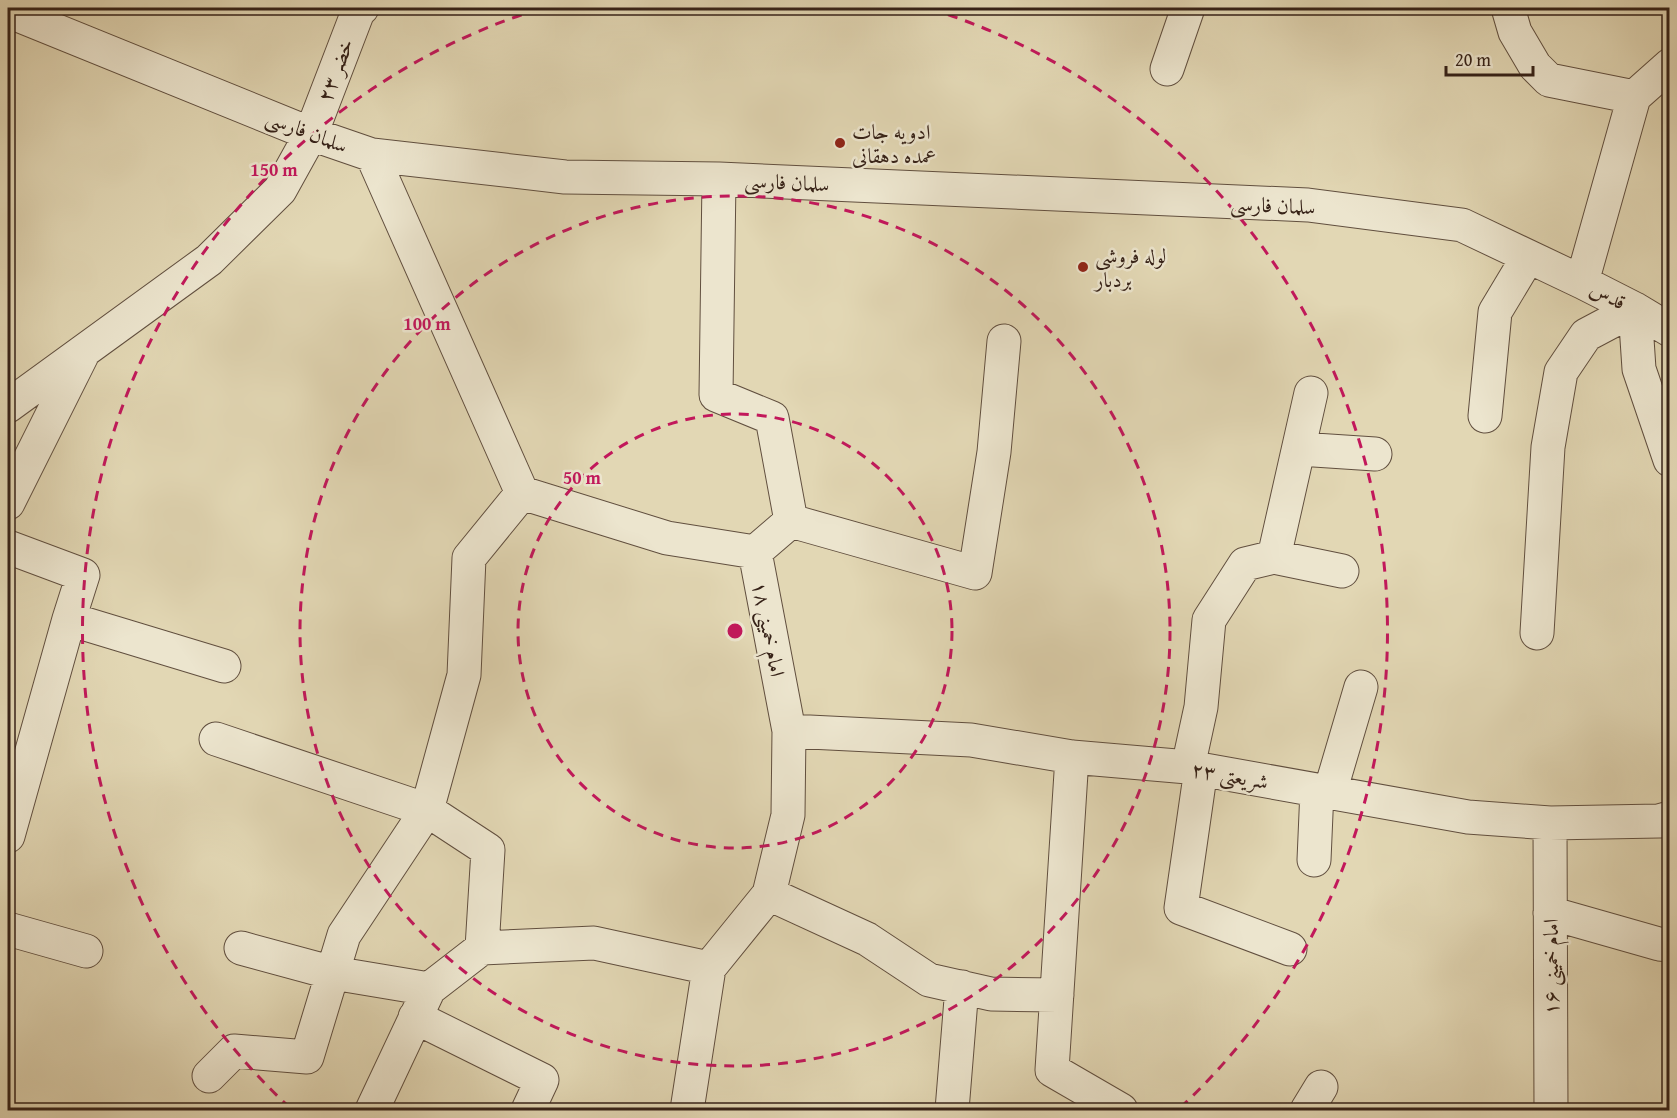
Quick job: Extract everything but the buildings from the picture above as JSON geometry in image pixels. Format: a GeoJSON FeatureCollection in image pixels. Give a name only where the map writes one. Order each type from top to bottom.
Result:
{"type":"FeatureCollection","features":[{"type":"Feature","properties":{"kind":"street","name":"خضر ۲۳"},"geometry":{"type":"LineString","coordinates":[[8,406],[209,260],[280,190],[310,134],[360,8]]}},
{"type":"Feature","properties":{"kind":"street"},"geometry":{"type":"LineString","coordinates":[[1167,69],[1188,8]]}},
{"type":"Feature","properties":{"kind":"street"},"geometry":{"type":"LineString","coordinates":[[1508,8],[1515,32],[1535,66],[1549,80],[1634,97],[1670,65]]}},
{"type":"Feature","properties":{"kind":"street","name":"سلمان فارسی"},"geometry":{"type":"LineString","coordinates":[[8,11],[310,134],[372,155],[565,177],[719,179],[1308,205],[1462,225],[1582,282]]}},
{"type":"Feature","properties":{"kind":"street","name":"قدس"},"geometry":{"type":"LineString","coordinates":[[1634,97],[1582,282],[1635,309],[1639,369],[1670,460]]}},
{"type":"Feature","properties":{"kind":"street"},"geometry":{"type":"LineString","coordinates":[[372,155],[522,493],[667,538],[755,552]]}},
{"type":"Feature","properties":{"kind":"street"},"geometry":{"type":"LineString","coordinates":[[719,179],[716,395],[772,418],[791,522],[975,573],[994,452],[1004,341]]}},
{"type":"Feature","properties":{"kind":"street"},"geometry":{"type":"LineString","coordinates":[[1485,416],[1495,312],[1528,257]]}},
{"type":"Feature","properties":{"kind":"street"},"geometry":{"type":"LineString","coordinates":[[1538,633],[1548,447],[1561,372],[1586,335],[1635,309],[1670,330]]}},
{"type":"Feature","properties":{"kind":"street"},"geometry":{"type":"LineString","coordinates":[[8,503],[84,350]]}},
{"type":"Feature","properties":{"kind":"street"},"geometry":{"type":"LineString","coordinates":[[1274,557],[1311,393]]}},
{"type":"Feature","properties":{"kind":"street"},"geometry":{"type":"LineString","coordinates":[[1299,449],[1375,454]]}},
{"type":"Feature","properties":{"kind":"street"},"geometry":{"type":"LineString","coordinates":[[209,1076],[234,1051],[307,1057],[344,935],[427,810],[464,675],[469,558],[522,493]]}},
{"type":"Feature","properties":{"kind":"street","name":"امام خمینی ۱۸"},"geometry":{"type":"LineString","coordinates":[[709,968],[769,894],[788,815],[789,731],[755,552],[791,522]]}},
{"type":"Feature","properties":{"kind":"street"},"geometry":{"type":"LineString","coordinates":[[8,547],[83,575],[8,836]]}},
{"type":"Feature","properties":{"kind":"street"},"geometry":{"type":"LineString","coordinates":[[1290,949],[1181,908],[1209,620],[1245,564],[1274,557],[1342,572]]}},
{"type":"Feature","properties":{"kind":"street"},"geometry":{"type":"LineString","coordinates":[[69,619],[224,666]]}},
{"type":"Feature","properties":{"kind":"street"},"geometry":{"type":"LineString","coordinates":[[1314,861],[1323,791],[1361,687]]}},
{"type":"Feature","properties":{"kind":"street","name":"شریعتی ۲۳"},"geometry":{"type":"LineString","coordinates":[[789,731],[971,740],[1072,757],[1195,768],[1468,817],[1550,823],[1659,821],[1670,818]]}},
{"type":"Feature","properties":{"kind":"street"},"geometry":{"type":"LineString","coordinates":[[216,739],[427,810],[488,850],[482,948]]}},
{"type":"Feature","properties":{"kind":"street"},"geometry":{"type":"LineString","coordinates":[[1072,757],[1052,1070],[1121,1110]]}},
{"type":"Feature","properties":{"kind":"street","name":"امام خمینی ۱۶"},"geometry":{"type":"LineString","coordinates":[[1550,823],[1551,1110]]}},
{"type":"Feature","properties":{"kind":"street"},"geometry":{"type":"LineString","coordinates":[[769,894],[867,939],[929,980],[991,994],[1057,995]]}},
{"type":"Feature","properties":{"kind":"street"},"geometry":{"type":"LineString","coordinates":[[1550,913],[1659,944],[1670,945]]}},
{"type":"Feature","properties":{"kind":"street"},"geometry":{"type":"LineString","coordinates":[[8,929],[86,951]]}},
{"type":"Feature","properties":{"kind":"street"},"geometry":{"type":"LineString","coordinates":[[372,1110],[422,1003],[482,948],[594,943],[709,968],[687,1110]]}},
{"type":"Feature","properties":{"kind":"street"},"geometry":{"type":"LineString","coordinates":[[241,948],[333,973],[422,1003],[542,1080],[528,1110]]}},
{"type":"Feature","properties":{"kind":"street"},"geometry":{"type":"LineString","coordinates":[[952,1110],[962,987]]}},
{"type":"Feature","properties":{"kind":"place","name":"ادویه جات‌ عمده ‌دهقانی"},"geometry":{"type":"Point","coordinates":[840,143]}},
{"type":"Feature","properties":{"kind":"place","name":"لوله فروشی بردبار"},"geometry":{"type":"Point","coordinates":[1083,267]}}]}
